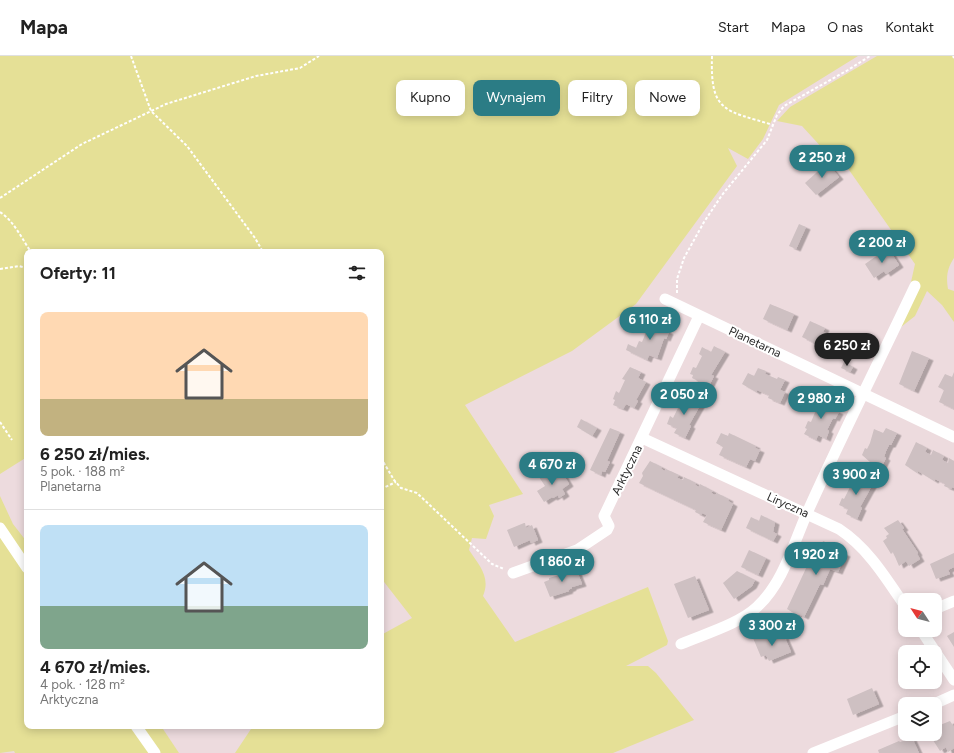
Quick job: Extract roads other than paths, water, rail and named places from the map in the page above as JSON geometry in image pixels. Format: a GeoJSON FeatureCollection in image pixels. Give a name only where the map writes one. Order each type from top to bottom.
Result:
{"type":"FeatureCollection","features":[{"type":"Feature","properties":{"kind":"street"},"geometry":{"type":"LineString","coordinates":[[681,644],[741,618],[757,607],[772,589],[780,575],[807,513],[915,286]]}},
{"type":"Feature","properties":{"kind":"street","name":"Planetarna"},"geometry":{"type":"LineString","coordinates":[[665,299],[954,436]]}},
{"type":"Feature","properties":{"kind":"street","name":"Arktyczna"},"geometry":{"type":"LineString","coordinates":[[513,573],[577,550],[607,530],[609,526],[604,516],[699,316]]}},
{"type":"Feature","properties":{"kind":"street","name":"Liryczna"},"geometry":{"type":"LineString","coordinates":[[642,438],[839,529],[856,540],[888,580],[898,595]]}},
{"type":"Feature","properties":{"kind":"street"},"geometry":{"type":"LineString","coordinates":[[0,528],[24,564]]}},
{"type":"Feature","properties":{"kind":"street"},"geometry":{"type":"LineString","coordinates":[[942,607],[954,601]]}},
{"type":"Feature","properties":{"kind":"street"},"geometry":{"type":"LineString","coordinates":[[925,637],[954,680]]}},
{"type":"Feature","properties":{"kind":"street"},"geometry":{"type":"LineString","coordinates":[[942,700],[954,695]]}},
{"type":"Feature","properties":{"kind":"street"},"geometry":{"type":"LineString","coordinates":[[813,753],[898,719]]}},
{"type":"Feature","properties":{"kind":"street"},"geometry":{"type":"LineString","coordinates":[[138,729],[155,753]]}}]}
